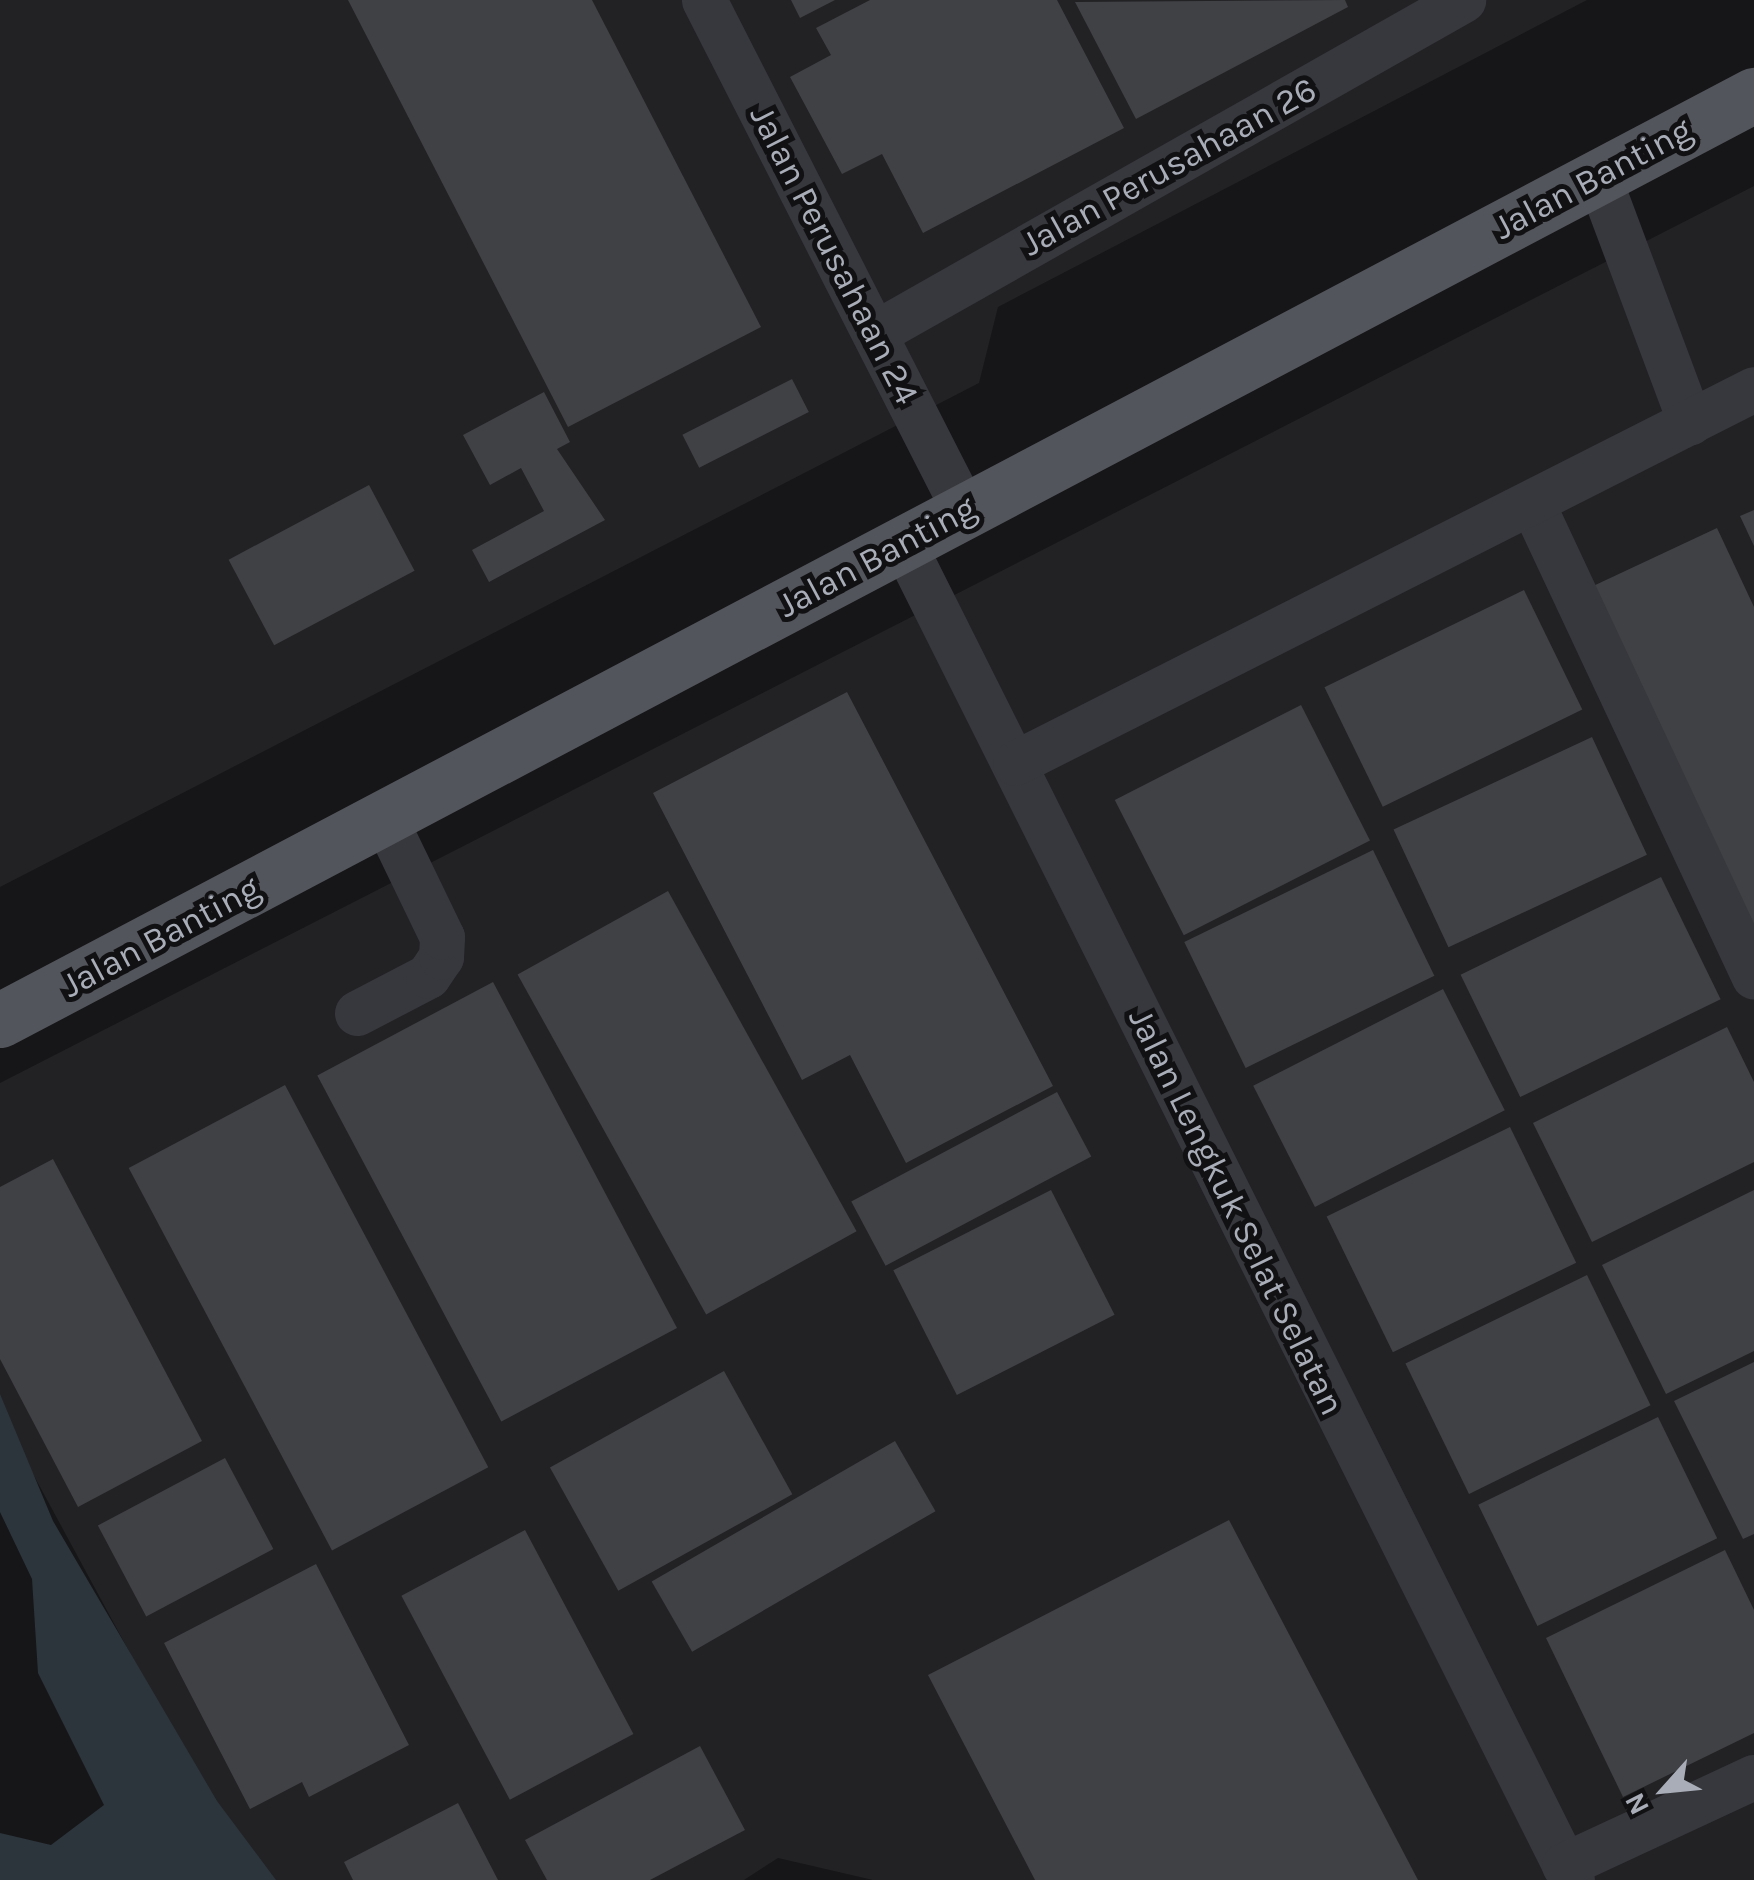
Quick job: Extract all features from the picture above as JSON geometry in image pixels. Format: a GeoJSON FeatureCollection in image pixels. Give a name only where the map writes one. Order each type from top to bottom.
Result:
{"type":"FeatureCollection","features":[{"type":"Feature","properties":{"kind":"main road","name":"Jalan Banting"},"geometry":{"type":"LineString","coordinates":[[10,1008],[386,819],[1754,95]]}},
{"type":"Feature","properties":{"kind":"street","name":"Jalan Perusahaan 24"},"geometry":{"type":"LineString","coordinates":[[704,0],[964,510]]}},
{"type":"Feature","properties":{"kind":"street","name":"Jalan Perusahaan 26"},"geometry":{"type":"LineString","coordinates":[[875,333],[1463,0]]}},
{"type":"Feature","properties":{"kind":"street"},"geometry":{"type":"LineString","coordinates":[[1598,176],[1690,422]]}},
{"type":"Feature","properties":{"kind":"street"},"geometry":{"type":"LineString","coordinates":[[1015,764],[1754,390]]}},
{"type":"Feature","properties":{"kind":"street"},"geometry":{"type":"LineString","coordinates":[[1532,503],[1754,978]]}},
{"type":"Feature","properties":{"kind":"street","name":"Jalan Lengkuk Selat Selatan"},"geometry":{"type":"LineString","coordinates":[[903,542],[1534,1804],[1579,1875]]}},
{"type":"Feature","properties":{"kind":"street"},"geometry":{"type":"LineString","coordinates":[[357,1013],[428,976],[441,957],[442,937],[386,819]]}},
{"type":"Feature","properties":{"kind":"street"},"geometry":{"type":"LineString","coordinates":[[1579,1875],[1631,1834],[1754,1776]]}},
{"type":"Feature","properties":{"kind":"street"},"geometry":{"type":"LineString","coordinates":[[1534,1804],[1631,1834]]}},
{"type":"Feature","properties":{"kind":"shaded area"},"geometry":{"type":"Polygon","coordinates":[[[0,0],[1587,0],[998,307],[979,383],[0,887],[0,0]]]}},
{"type":"Feature","properties":{"kind":"shaded area"},"geometry":{"type":"Polygon","coordinates":[[[1754,186],[1754,1880],[873,1880],[778,1858],[744,1880],[253,1880],[0,1413],[0,1083],[1754,186]]]}},
{"type":"Feature","properties":{"kind":"shaded area"},"geometry":{"type":"Polygon","coordinates":[[[0,1394],[53,1521],[217,1801],[276,1880],[0,1880],[0,1833],[51,1845],[104,1805],[38,1673],[32,1579],[0,1512],[0,1394]]]}},
{"type":"Feature","properties":{"kind":"building"},"geometry":{"type":"Polygon","coordinates":[[[348,0],[592,0],[761,327],[568,427],[348,0]]]}},
{"type":"Feature","properties":{"kind":"building"},"geometry":{"type":"Polygon","coordinates":[[[791,0],[835,0],[800,18],[791,0]]]}},
{"type":"Feature","properties":{"kind":"building"},"geometry":{"type":"Polygon","coordinates":[[[870,0],[1057,0],[1124,128],[923,233],[882,154],[842,174],[790,77],[831,55],[816,28],[870,0]]]}},
{"type":"Feature","properties":{"kind":"building"},"geometry":{"type":"Polygon","coordinates":[[[1345,0],[1348,7],[1136,119],[1075,2],[1345,0]]]}},
{"type":"Feature","properties":{"kind":"building"},"geometry":{"type":"Polygon","coordinates":[[[792,379],[809,412],[699,468],[682,435],[792,379]]]}},
{"type":"Feature","properties":{"kind":"building"},"geometry":{"type":"Polygon","coordinates":[[[544,392],[570,442],[557,449],[605,520],[489,582],[472,550],[544,511],[521,468],[490,485],[463,435],[544,392]]]}},
{"type":"Feature","properties":{"kind":"building"},"geometry":{"type":"Polygon","coordinates":[[[369,485],[415,571],[274,645],[229,560],[369,485]]]}},
{"type":"Feature","properties":{"kind":"building"},"geometry":{"type":"Polygon","coordinates":[[[1754,510],[1754,546],[1740,516],[1754,510]]]}},
{"type":"Feature","properties":{"kind":"building"},"geometry":{"type":"Polygon","coordinates":[[[1717,528],[1754,607],[1754,937],[1591,587],[1717,528]]]}},
{"type":"Feature","properties":{"kind":"building"},"geometry":{"type":"Polygon","coordinates":[[[1524,590],[1582,710],[1383,807],[1324,687],[1524,590]]]}},
{"type":"Feature","properties":{"kind":"building"},"geometry":{"type":"Polygon","coordinates":[[[847,692],[1053,1086],[906,1163],[850,1055],[802,1080],[653,793],[847,692]]]}},
{"type":"Feature","properties":{"kind":"building"},"geometry":{"type":"Polygon","coordinates":[[[1301,705],[1370,840],[1184,935],[1115,800],[1301,705]]]}},
{"type":"Feature","properties":{"kind":"building"},"geometry":{"type":"Polygon","coordinates":[[[1592,737],[1647,855],[1448,947],[1394,830],[1592,737]]]}},
{"type":"Feature","properties":{"kind":"building"},"geometry":{"type":"Polygon","coordinates":[[[1373,850],[1434,976],[1246,1068],[1184,942],[1373,850]]]}},
{"type":"Feature","properties":{"kind":"building"},"geometry":{"type":"Polygon","coordinates":[[[1661,877],[1721,999],[1520,1097],[1461,975],[1661,877]]]}},
{"type":"Feature","properties":{"kind":"building"},"geometry":{"type":"Polygon","coordinates":[[[668,891],[857,1231],[706,1315],[518,974],[668,891]]]}},
{"type":"Feature","properties":{"kind":"building"},"geometry":{"type":"Polygon","coordinates":[[[493,982],[677,1328],[501,1422],[317,1075],[493,982]]]}},
{"type":"Feature","properties":{"kind":"building"},"geometry":{"type":"Polygon","coordinates":[[[1443,989],[1505,1110],[1315,1207],[1253,1086],[1443,989]]]}},
{"type":"Feature","properties":{"kind":"building"},"geometry":{"type":"Polygon","coordinates":[[[1727,1027],[1754,1082],[1754,1162],[1592,1242],[1533,1123],[1727,1027]]]}},
{"type":"Feature","properties":{"kind":"building"},"geometry":{"type":"Polygon","coordinates":[[[285,1085],[488,1467],[332,1550],[129,1168],[285,1085]]]}},
{"type":"Feature","properties":{"kind":"building"},"geometry":{"type":"Polygon","coordinates":[[[1057,1092],[1091,1156],[886,1266],[851,1201],[1057,1092]]]}},
{"type":"Feature","properties":{"kind":"building"},"geometry":{"type":"Polygon","coordinates":[[[1510,1127],[1576,1263],[1393,1352],[1327,1216],[1510,1127]]]}},
{"type":"Feature","properties":{"kind":"building"},"geometry":{"type":"Polygon","coordinates":[[[53,1159],[202,1441],[78,1507],[0,1359],[0,1187],[53,1159]]]}},
{"type":"Feature","properties":{"kind":"building"},"geometry":{"type":"Polygon","coordinates":[[[1051,1190],[1115,1315],[957,1395],[893,1270],[1051,1190]]]}},
{"type":"Feature","properties":{"kind":"building"},"geometry":{"type":"Polygon","coordinates":[[[1754,1190],[1754,1351],[1666,1394],[1602,1265],[1754,1190]]]}},
{"type":"Feature","properties":{"kind":"building"},"geometry":{"type":"Polygon","coordinates":[[[1587,1275],[1651,1405],[1469,1494],[1405,1364],[1587,1275]]]}},
{"type":"Feature","properties":{"kind":"building"},"geometry":{"type":"Polygon","coordinates":[[[1754,1362],[1754,1534],[1743,1539],[1674,1401],[1754,1362]]]}},
{"type":"Feature","properties":{"kind":"building"},"geometry":{"type":"Polygon","coordinates":[[[724,1371],[792,1494],[618,1591],[550,1467],[724,1371]]]}},
{"type":"Feature","properties":{"kind":"building"},"geometry":{"type":"Polygon","coordinates":[[[1658,1417],[1717,1538],[1537,1626],[1478,1505],[1658,1417]]]}},
{"type":"Feature","properties":{"kind":"building"},"geometry":{"type":"Polygon","coordinates":[[[895,1441],[935,1511],[692,1652],[652,1582],[895,1441]]]}},
{"type":"Feature","properties":{"kind":"building"},"geometry":{"type":"Polygon","coordinates":[[[225,1458],[273,1549],[146,1617],[98,1526],[225,1458]]]}},
{"type":"Feature","properties":{"kind":"building"},"geometry":{"type":"Polygon","coordinates":[[[1229,1520],[1418,1880],[1035,1880],[928,1675],[1229,1520]]]}},
{"type":"Feature","properties":{"kind":"building"},"geometry":{"type":"Polygon","coordinates":[[[525,1530],[633,1734],[510,1800],[401,1596],[525,1530]]]}},
{"type":"Feature","properties":{"kind":"building"},"geometry":{"type":"Polygon","coordinates":[[[1725,1550],[1754,1610],[1754,1733],[1623,1797],[1546,1638],[1725,1550]]]}},
{"type":"Feature","properties":{"kind":"building"},"geometry":{"type":"Polygon","coordinates":[[[316,1564],[409,1745],[309,1797],[302,1782],[250,1809],[164,1643],[316,1564]]]}},
{"type":"Feature","properties":{"kind":"building"},"geometry":{"type":"Polygon","coordinates":[[[700,1746],[745,1830],[650,1880],[547,1880],[525,1840],[700,1746]]]}},
{"type":"Feature","properties":{"kind":"building"},"geometry":{"type":"Polygon","coordinates":[[[458,1803],[498,1880],[353,1880],[344,1862],[458,1803]]]}}]}
